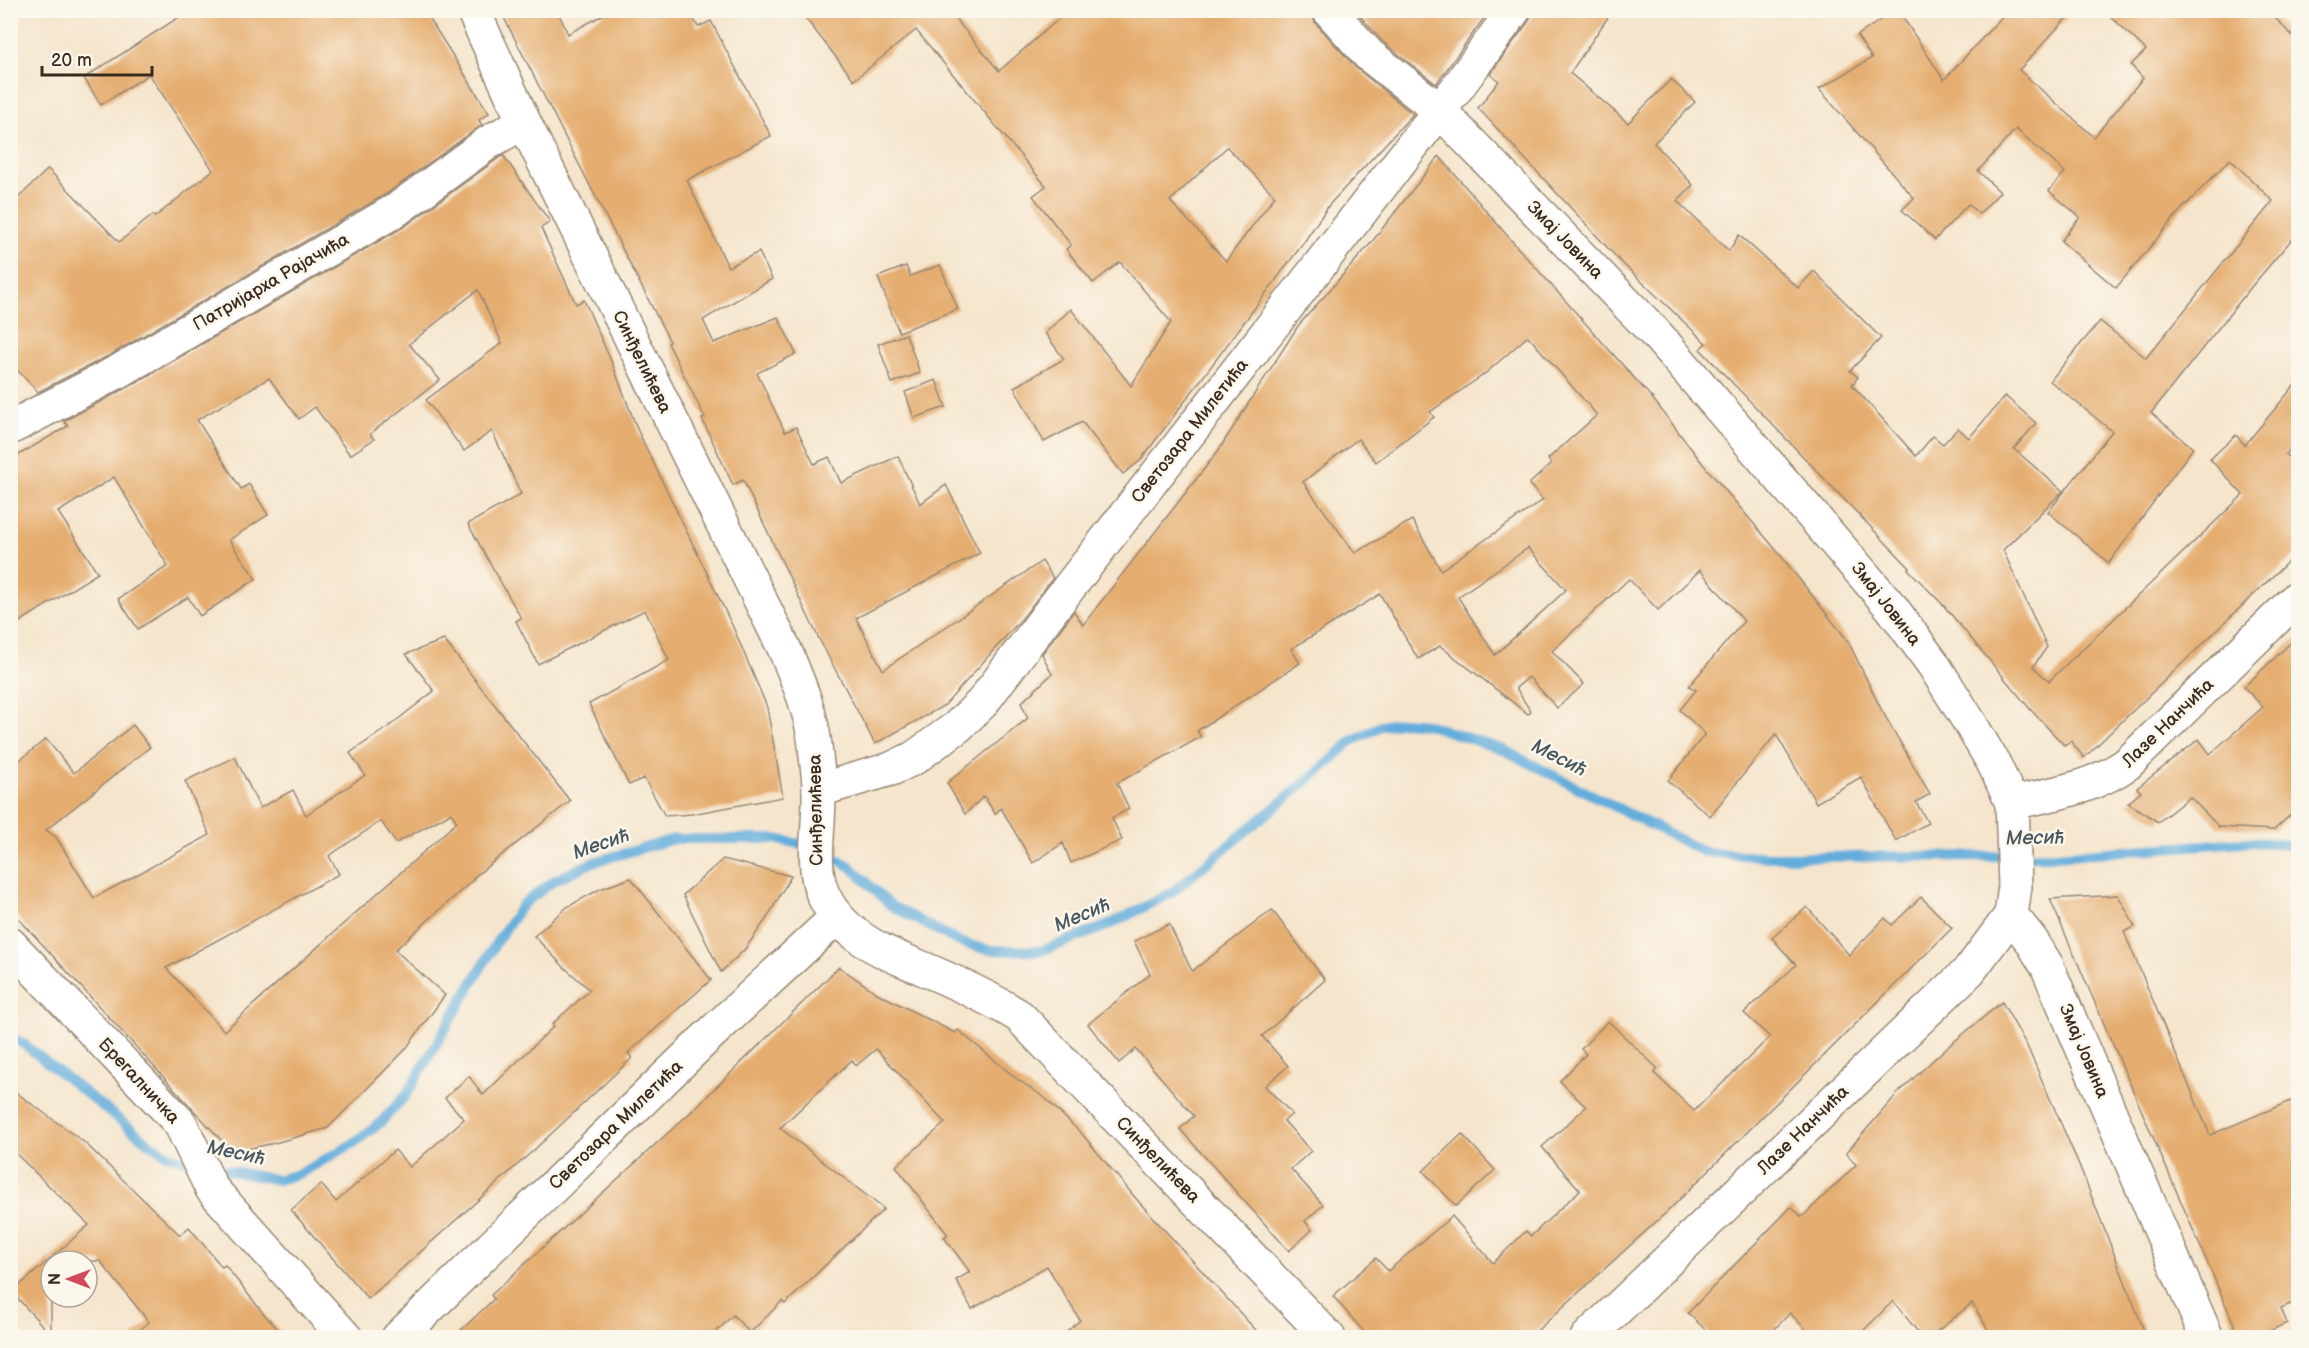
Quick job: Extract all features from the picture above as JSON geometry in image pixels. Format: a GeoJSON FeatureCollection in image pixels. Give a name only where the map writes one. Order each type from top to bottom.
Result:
{"type":"FeatureCollection","features":[{"type":"Feature","properties":{"kind":"street","name":"Синђелићева"},"geometry":{"type":"LineString","coordinates":[[473,10],[524,122],[785,650],[803,693],[811,719],[818,803],[816,877],[822,895],[837,917],[870,945],[969,988],[1019,1016],[1329,1338]]}},
{"type":"Feature","properties":{"kind":"street","name":"Змај Јовина"},"geometry":{"type":"LineString","coordinates":[[1329,10],[1369,55],[1439,110],[1657,335],[1892,608],[1933,664],[1994,764],[2013,815],[2013,900],[2031,940],[2047,966],[2207,1338]]}},
{"type":"Feature","properties":{"kind":"street","name":"Светозара Милетића"},"geometry":{"type":"LineString","coordinates":[[818,803],[914,758],[957,727],[982,704],[1514,10]]}},
{"type":"Feature","properties":{"kind":"street","name":"Патријарха Рајачића"},"geometry":{"type":"LineString","coordinates":[[10,428],[121,370],[396,210],[489,142],[524,122]]}},
{"type":"Feature","properties":{"kind":"street","name":"Лазе Нанчића"},"geometry":{"type":"LineString","coordinates":[[2013,815],[2090,785],[2118,770],[2298,597]]}},
{"type":"Feature","properties":{"kind":"street","name":"Лазе Нанчића"},"geometry":{"type":"LineString","coordinates":[[1587,1338],[1970,970],[2013,900]]}},
{"type":"Feature","properties":{"kind":"street","name":"Светозара Милетића"},"geometry":{"type":"LineString","coordinates":[[398,1338],[703,1041],[791,957],[837,917]]}},
{"type":"Feature","properties":{"kind":"street","name":"Брегалничка"},"geometry":{"type":"LineString","coordinates":[[10,944],[180,1123],[212,1189],[346,1338]]}},
{"type":"Feature","properties":{"kind":"building"},"geometry":{"type":"Polygon","coordinates":[[[190,10],[424,10],[489,113],[479,120],[482,125],[386,194],[112,354],[38,392],[10,362],[10,206],[48,169],[119,242],[153,215],[155,217],[213,170],[149,74],[101,105],[84,78],[190,10]]]}},
{"type":"Feature","properties":{"kind":"building"},"geometry":{"type":"Polygon","coordinates":[[[500,10],[557,10],[568,34],[612,10],[689,10],[698,27],[711,21],[771,136],[687,180],[728,267],[759,252],[772,279],[703,320],[714,343],[778,317],[796,354],[757,373],[785,432],[796,427],[814,464],[829,457],[841,483],[898,456],[920,504],[946,485],[980,553],[856,618],[883,670],[1042,561],[1053,578],[1024,616],[945,705],[875,744],[818,637],[743,480],[733,485],[702,419],[705,418],[668,343],[670,342],[500,10]]]}},
{"type":"Feature","properties":{"kind":"building"},"geometry":{"type":"Polygon","coordinates":[[[799,10],[948,10],[999,71],[1069,10],[1311,10],[1315,22],[1355,67],[1413,114],[1329,205],[1302,245],[1140,461],[1123,474],[1082,422],[1044,442],[1014,387],[1064,359],[1045,333],[1071,309],[1131,386],[1171,322],[1120,262],[1093,283],[1066,249],[1071,245],[1033,196],[1046,186],[916,30],[854,80],[799,10]],[[1227,147],[1170,201],[1226,261],[1275,196],[1227,147]]]}},
{"type":"Feature","properties":{"kind":"building"},"geometry":{"type":"Polygon","coordinates":[[[1355,10],[1490,10],[1436,84],[1382,41],[1355,10]]]}},
{"type":"Feature","properties":{"kind":"building"},"geometry":{"type":"Polygon","coordinates":[[[1532,10],[1613,10],[1570,73],[1628,123],[1671,79],[1695,102],[1654,143],[1693,185],[1677,201],[1729,251],[1739,235],[1798,288],[1814,271],[1881,338],[1850,371],[1858,377],[1852,385],[1916,456],[1933,436],[1943,444],[1958,428],[1969,438],[2005,396],[2036,423],[2014,449],[2063,491],[2003,550],[2047,647],[2033,667],[2049,681],[2243,495],[2210,459],[2236,435],[2245,445],[2298,381],[2298,440],[2286,454],[2298,468],[2298,552],[2084,758],[2071,741],[2064,745],[2030,709],[1944,606],[1908,569],[1910,568],[1700,349],[1706,343],[1619,260],[1478,108],[1499,81],[1490,74],[1529,21],[1532,10]]]}},
{"type":"Feature","properties":{"kind":"building"},"geometry":{"type":"Polygon","coordinates":[[[1898,10],[1944,80],[2008,10],[2074,10],[2019,70],[2094,137],[2143,78],[2131,65],[2146,50],[2104,10],[2268,10],[2298,42],[2298,232],[2151,413],[2193,448],[2109,563],[2048,512],[2112,431],[2050,381],[2100,321],[2146,358],[2273,201],[2230,159],[2180,211],[2116,288],[2061,241],[2080,217],[2049,191],[2065,172],[2016,129],[1978,171],[2000,192],[1979,214],[1968,204],[1935,240],[1902,210],[1914,198],[1819,89],[1872,58],[1857,36],[1898,10]]]}},
{"type":"Feature","properties":{"kind":"building"},"geometry":{"type":"Polygon","coordinates":[[[503,155],[550,222],[541,228],[576,304],[584,300],[612,363],[638,431],[733,627],[767,707],[783,797],[692,814],[665,816],[644,778],[629,785],[589,704],[669,660],[645,610],[538,664],[516,621],[521,618],[468,524],[521,494],[492,431],[464,451],[426,400],[502,343],[478,290],[409,344],[440,380],[370,434],[374,439],[350,455],[315,407],[299,419],[269,378],[197,420],[241,489],[249,484],[268,515],[229,540],[256,579],[200,616],[188,597],[138,629],[118,599],[168,566],[114,477],[58,512],[98,573],[10,628],[10,460],[68,426],[64,421],[130,386],[405,226],[503,155]]]}},
{"type":"Feature","properties":{"kind":"building"},"geometry":{"type":"Polygon","coordinates":[[[1439,156],[1653,399],[1703,464],[1777,551],[1848,641],[1881,709],[1930,794],[1916,802],[1928,823],[1896,841],[1861,777],[1816,803],[1776,734],[1710,816],[1668,781],[1705,734],[1680,710],[1696,690],[1689,686],[1744,621],[1700,570],[1658,610],[1629,579],[1552,651],[1584,684],[1557,708],[1529,677],[1516,688],[1531,712],[1528,714],[1440,646],[1418,659],[1380,594],[1291,649],[1300,663],[1197,731],[1201,737],[1117,783],[1129,809],[1112,818],[1122,840],[1071,863],[1063,843],[1033,863],[1001,808],[995,814],[984,796],[965,814],[947,783],[1028,718],[1021,703],[1052,674],[1042,654],[1074,611],[1083,625],[1218,451],[1298,326],[1371,243],[1439,156]],[[1528,336],[1486,373],[1430,412],[1434,417],[1376,462],[1358,439],[1303,482],[1355,553],[1412,520],[1441,570],[1543,500],[1529,484],[1551,464],[1548,459],[1597,415],[1528,336]],[[1528,548],[1458,597],[1495,655],[1566,590],[1528,548]]]}},
{"type":"Feature","properties":{"kind":"building"},"geometry":{"type":"Polygon","coordinates":[[[940,265],[958,309],[899,332],[878,277],[906,266],[910,276],[940,265]]]}},
{"type":"Feature","properties":{"kind":"building"},"geometry":{"type":"Polygon","coordinates":[[[906,334],[920,373],[892,383],[878,344],[906,334]]]}},
{"type":"Feature","properties":{"kind":"building"},"geometry":{"type":"Polygon","coordinates":[[[936,380],[946,407],[914,418],[905,392],[936,380]]]}},
{"type":"Feature","properties":{"kind":"building"},"geometry":{"type":"Polygon","coordinates":[[[2298,636],[2298,808],[2274,830],[2219,827],[2190,797],[2158,822],[2128,803],[2141,792],[2137,788],[2199,739],[2210,754],[2263,707],[2244,687],[2298,636]]]}},
{"type":"Feature","properties":{"kind":"building"},"geometry":{"type":"Polygon","coordinates":[[[444,640],[570,801],[473,878],[395,950],[445,995],[405,1050],[328,1128],[232,1152],[10,909],[10,768],[46,739],[74,773],[133,725],[150,747],[46,830],[56,837],[94,898],[210,835],[185,781],[235,757],[260,808],[293,790],[306,815],[365,775],[350,753],[434,691],[406,654],[444,640]],[[451,813],[396,843],[381,821],[329,856],[339,874],[166,968],[224,1031],[457,822],[451,813]]]}},
{"type":"Feature","properties":{"kind":"building"},"geometry":{"type":"Polygon","coordinates":[[[723,859],[791,876],[767,918],[745,949],[721,972],[683,895],[723,859]]]}},
{"type":"Feature","properties":{"kind":"building"},"geometry":{"type":"Polygon","coordinates":[[[631,878],[711,980],[628,1053],[632,1058],[535,1149],[368,1299],[291,1210],[321,1184],[336,1202],[395,1150],[410,1167],[464,1119],[445,1098],[469,1076],[483,1095],[554,1026],[552,1024],[590,990],[534,936],[567,907],[600,889],[631,878]]]}},
{"type":"Feature","properties":{"kind":"building"},"geometry":{"type":"Polygon","coordinates":[[[2118,895],[2135,927],[2124,932],[2210,1135],[2298,1098],[2298,1301],[2281,1308],[2287,1323],[2254,1338],[2240,1338],[2050,899],[2118,895]]]}},
{"type":"Feature","properties":{"kind":"building"},"geometry":{"type":"Polygon","coordinates":[[[1921,897],[1952,928],[1670,1209],[1529,1338],[1369,1338],[1333,1296],[1376,1258],[1388,1271],[1452,1216],[1493,1263],[1526,1231],[1531,1236],[1580,1190],[1542,1147],[1586,1107],[1560,1081],[1586,1054],[1581,1049],[1608,1021],[1658,1069],[1654,1073],[1694,1111],[1770,1037],[1744,1013],[1796,965],[1772,938],[1807,907],[1849,955],[1885,918],[1892,925],[1921,897]]]}},
{"type":"Feature","properties":{"kind":"building"},"geometry":{"type":"Polygon","coordinates":[[[1272,910],[1325,980],[1262,1036],[1288,1066],[1265,1086],[1292,1114],[1284,1121],[1311,1151],[1291,1169],[1323,1205],[1305,1221],[1312,1230],[1289,1251],[1180,1129],[1194,1116],[1136,1049],[1119,1063],[1088,1024],[1150,974],[1134,941],[1169,924],[1192,971],[1272,910]]]}},
{"type":"Feature","properties":{"kind":"building"},"geometry":{"type":"Polygon","coordinates":[[[839,967],[877,993],[955,1033],[958,1030],[1017,1079],[1045,1098],[1082,1134],[1138,1201],[1263,1338],[1060,1338],[1080,1320],[1047,1266],[972,1309],[956,1280],[970,1272],[944,1237],[948,1235],[896,1166],[945,1123],[876,1049],[856,1066],[852,1060],[780,1128],[884,1209],[785,1304],[782,1301],[750,1333],[733,1315],[710,1338],[453,1338],[494,1299],[491,1295],[693,1110],[839,967]]]}},
{"type":"Feature","properties":{"kind":"building"},"geometry":{"type":"Polygon","coordinates":[[[2002,1002],[2027,1046],[2080,1167],[2147,1338],[1993,1338],[1972,1303],[1929,1338],[1923,1338],[1893,1301],[1856,1338],[1814,1338],[1790,1313],[1766,1338],[1714,1338],[1688,1313],[1791,1207],[1802,1217],[1856,1165],[1846,1153],[1898,1093],[1944,1050],[2002,1002]]]}},
{"type":"Feature","properties":{"kind":"building"},"geometry":{"type":"Polygon","coordinates":[[[10,1088],[85,1143],[180,1235],[189,1227],[222,1267],[225,1265],[286,1338],[131,1338],[149,1322],[99,1261],[99,1249],[61,1249],[89,1225],[10,1148],[10,1088]]]}},
{"type":"Feature","properties":{"kind":"building"},"geometry":{"type":"Polygon","coordinates":[[[1462,1134],[1495,1170],[1456,1206],[1423,1171],[1462,1134]]]}},
{"type":"Feature","properties":{"kind":"building"},"geometry":{"type":"Polygon","coordinates":[[[39,1269],[39,1309],[51,1309],[51,1335],[12,1292],[39,1269]]]}},
{"type":"Feature","properties":{"kind":"waterway","name":"Месић"},"geometry":{"type":"LineString","coordinates":[[209,1167],[278,1180],[301,1173],[354,1143],[380,1123],[407,1094],[497,941],[523,904],[555,880],[591,863],[674,839],[775,839],[814,847],[850,866],[890,905],[959,942],[988,950],[1041,951],[1107,926],[1171,893],[1326,765],[1350,742],[1381,726],[1403,722],[1426,724],[1504,750],[1704,852],[1769,857],[2055,856],[2244,842],[2276,843],[2298,847]]}},
{"type":"Feature","properties":{"kind":"waterway","name":"Месић"},"geometry":{"type":"LineString","coordinates":[[10,1036],[25,1045],[150,1144],[166,1154],[191,1162]]}}]}
